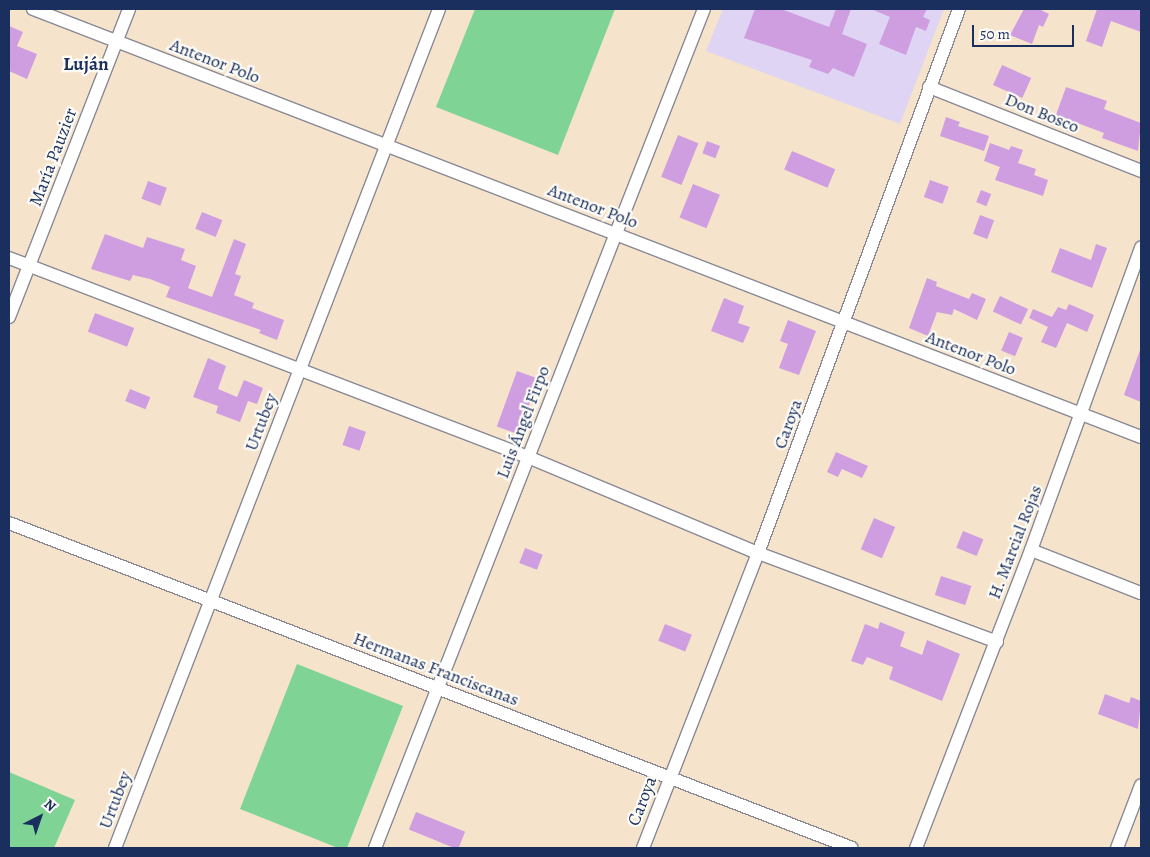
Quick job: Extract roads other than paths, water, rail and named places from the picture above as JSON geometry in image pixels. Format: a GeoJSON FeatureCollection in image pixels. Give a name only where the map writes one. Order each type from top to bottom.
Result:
{"type":"FeatureCollection","features":[{"type":"Feature","properties":{"kind":"street","name":"Antenor Polo"},"geometry":{"type":"LineString","coordinates":[[33,9],[1141,436]]}},
{"type":"Feature","properties":{"kind":"street","name":"María Pauzier"},"geometry":{"type":"LineString","coordinates":[[9,318],[129,9]]}},
{"type":"Feature","properties":{"kind":"street","name":"Urtubey"},"geometry":{"type":"LineString","coordinates":[[119,847],[210,601],[439,9]]}},
{"type":"Feature","properties":{"kind":"street","name":"Luis Ángel Firpo"},"geometry":{"type":"LineString","coordinates":[[375,848],[704,9]]}},
{"type":"Feature","properties":{"kind":"street","name":"Caroya"},"geometry":{"type":"LineString","coordinates":[[643,848],[758,553],[959,9]]}},
{"type":"Feature","properties":{"kind":"street","name":"Don Bosco"},"geometry":{"type":"LineString","coordinates":[[929,86],[1141,171]]}},
{"type":"Feature","properties":{"kind":"street","name":"H. Marcial Rojas"},"geometry":{"type":"LineString","coordinates":[[916,848],[1032,550],[1141,246]]}},
{"type":"Feature","properties":{"kind":"street"},"geometry":{"type":"LineString","coordinates":[[9,258],[528,457],[758,553],[997,642]]}},
{"type":"Feature","properties":{"kind":"street","name":"Hermanas Franciscanas"},"geometry":{"type":"LineString","coordinates":[[9,523],[852,848]]}},
{"type":"Feature","properties":{"kind":"street"},"geometry":{"type":"LineString","coordinates":[[1032,550],[1141,593]]}},
{"type":"Feature","properties":{"kind":"street"},"geometry":{"type":"LineString","coordinates":[[1116,848],[1141,785]]}},
{"type":"Feature","properties":{"kind":"district","name":"Luján"},"geometry":{"type":"Point","coordinates":[86,65]}}]}
